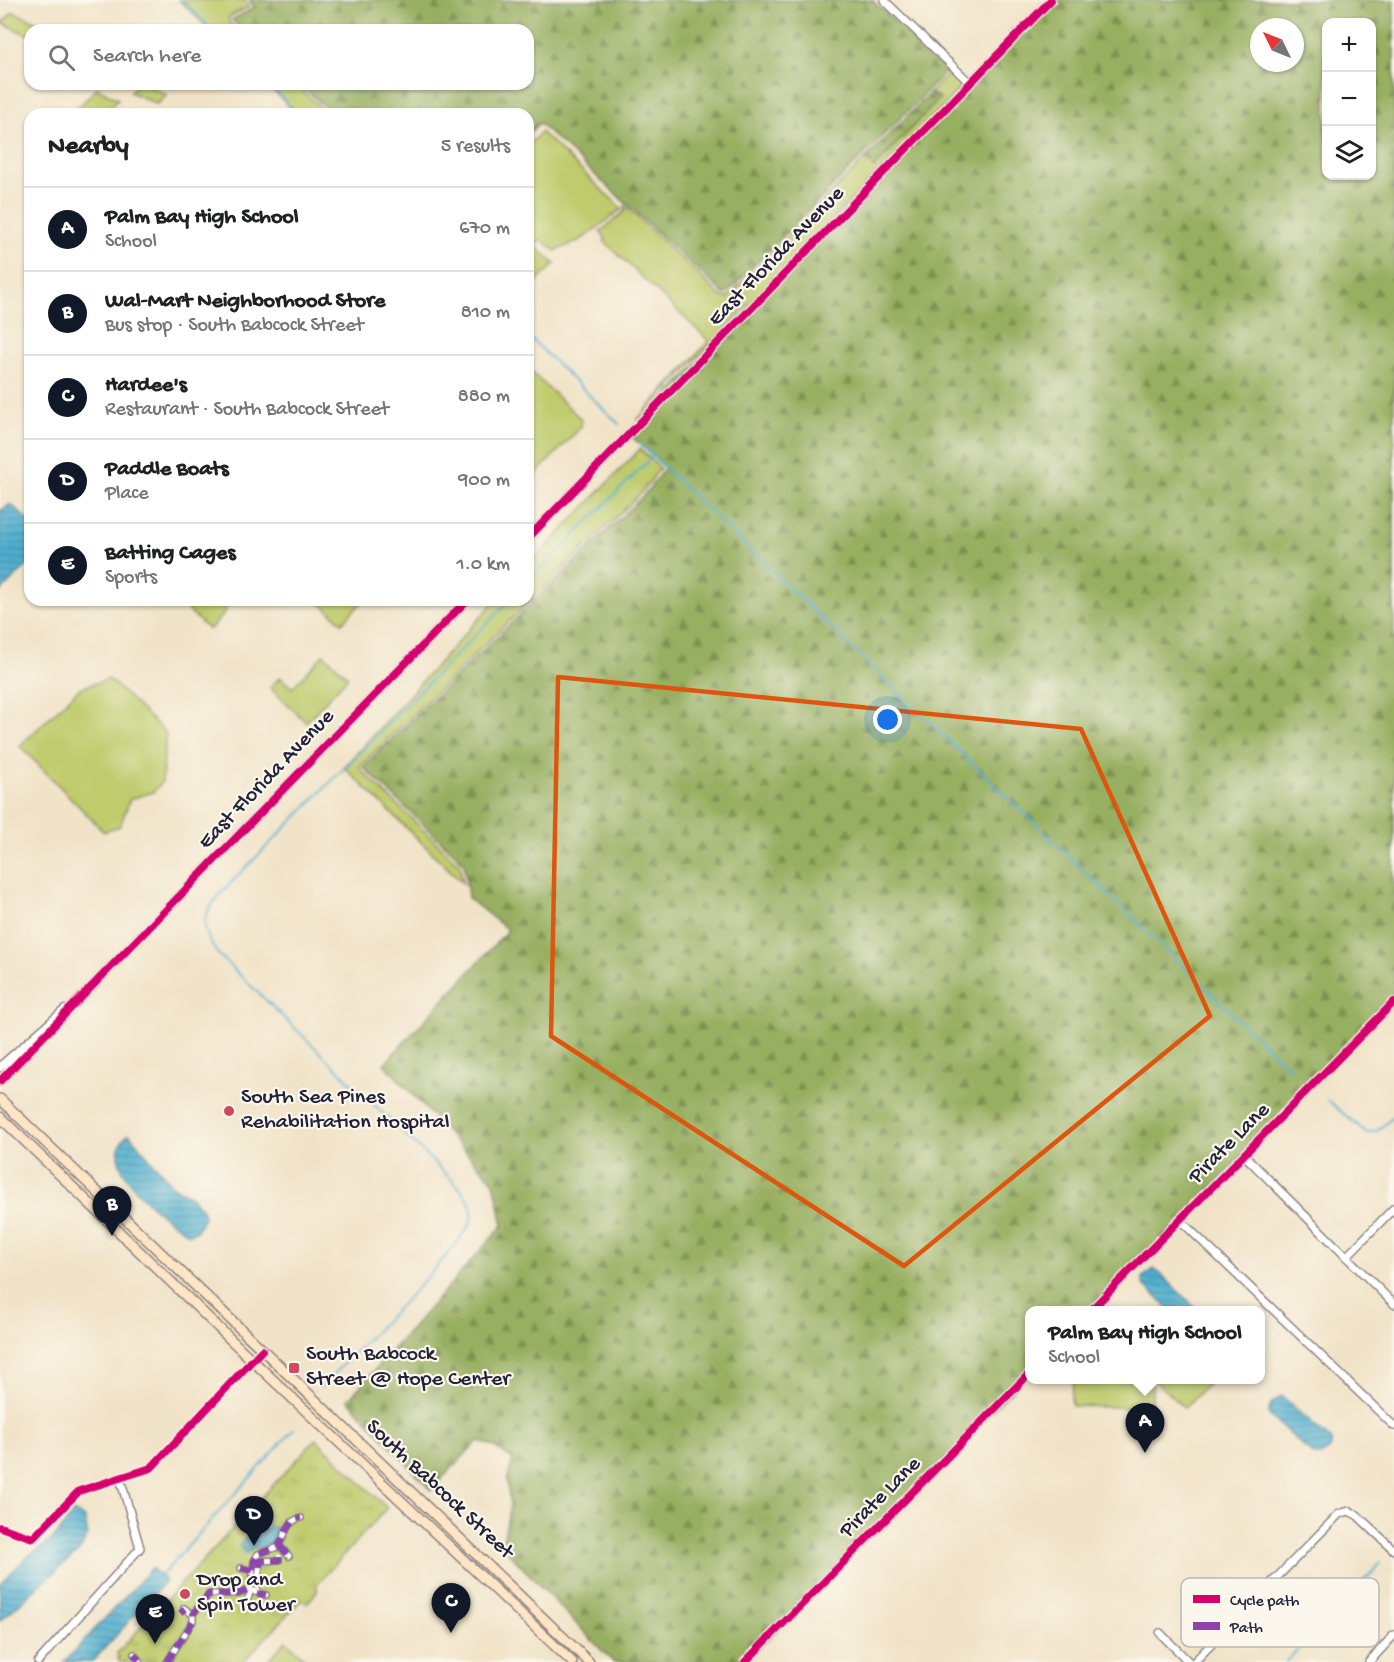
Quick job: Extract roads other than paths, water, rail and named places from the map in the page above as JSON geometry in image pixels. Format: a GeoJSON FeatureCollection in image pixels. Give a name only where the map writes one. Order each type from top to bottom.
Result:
{"type":"FeatureCollection","features":[{"type":"Feature","properties":{"kind":"main road","name":"South Babcock Street"},"geometry":{"type":"LineString","coordinates":[[0,1099],[471,1546],[589,1662]]}},
{"type":"Feature","properties":{"kind":"main road","name":"South Babcock Street"},"geometry":{"type":"LineString","coordinates":[[0,1117],[572,1662]]}},
{"type":"Feature","properties":{"kind":"street"},"geometry":{"type":"LineString","coordinates":[[884,0],[970,83]]}},
{"type":"Feature","properties":{"kind":"street","name":"East Florida Avenue"},"geometry":{"type":"LineString","coordinates":[[534,532],[1051,0]]}},
{"type":"Feature","properties":{"kind":"street","name":"East Florida Avenue"},"geometry":{"type":"LineString","coordinates":[[0,1081],[67,1015],[92,986],[461,606]]}},
{"type":"Feature","properties":{"kind":"street","name":"East Florida Avenue"},"geometry":{"type":"LineString","coordinates":[[0,1067],[92,986]]}},
{"type":"Feature","properties":{"kind":"street","name":"Pirate Lane"},"geometry":{"type":"LineString","coordinates":[[1096,1306],[1394,1002]]}},
{"type":"Feature","properties":{"kind":"street"},"geometry":{"type":"LineString","coordinates":[[1244,1155],[1394,1304]]}},
{"type":"Feature","properties":{"kind":"street"},"geometry":{"type":"LineString","coordinates":[[1346,1257],[1394,1208]]}},
{"type":"Feature","properties":{"kind":"street"},"geometry":{"type":"LineString","coordinates":[[1180,1220],[1394,1426]]}},
{"type":"Feature","properties":{"kind":"street"},"geometry":{"type":"LineString","coordinates":[[0,1527],[33,1538],[79,1491],[151,1468],[262,1350]]}},
{"type":"Feature","properties":{"kind":"street","name":"Pirate Lane"},"geometry":{"type":"LineString","coordinates":[[745,1662],[1025,1376]]}},
{"type":"Feature","properties":{"kind":"street"},"geometry":{"type":"LineString","coordinates":[[38,1662],[140,1548],[120,1478]]}},
{"type":"Feature","properties":{"kind":"street"},"geometry":{"type":"LineString","coordinates":[[1276,1578],[1339,1514],[1349,1511],[1357,1515],[1394,1550]]}},
{"type":"Feature","properties":{"kind":"street"},"geometry":{"type":"LineString","coordinates":[[257,1575],[258,1554],[271,1552],[279,1545],[285,1529],[295,1519],[302,1518]]}},
{"type":"Feature","properties":{"kind":"street"},"geometry":{"type":"LineString","coordinates":[[279,1545],[289,1557]]}},
{"type":"Feature","properties":{"kind":"street"},"geometry":{"type":"LineString","coordinates":[[248,1599],[260,1561],[279,1560],[279,1557]]}},
{"type":"Feature","properties":{"kind":"street"},"geometry":{"type":"LineString","coordinates":[[241,1568],[257,1575]]}},
{"type":"Feature","properties":{"kind":"street"},"geometry":{"type":"LineString","coordinates":[[167,1662],[193,1621],[193,1615],[209,1594],[238,1594],[251,1589],[266,1595]]}},
{"type":"Feature","properties":{"kind":"street"},"geometry":{"type":"LineString","coordinates":[[183,1610],[193,1615]]}},
{"type":"Feature","properties":{"kind":"street"},"geometry":{"type":"LineString","coordinates":[[1160,1633],[1189,1662]]}},
{"type":"Feature","properties":{"kind":"street"},"geometry":{"type":"LineString","coordinates":[[1369,1662],[1394,1635]]}},
{"type":"Feature","properties":{"kind":"street"},"geometry":{"type":"LineString","coordinates":[[1194,1662],[1209,1647]]}},
{"type":"Feature","properties":{"kind":"street","name":"Pirate Lane"},"geometry":{"type":"LineString","coordinates":[[736,1662],[759,1648]]}},
{"type":"Feature","properties":{"kind":"street"},"geometry":{"type":"LineString","coordinates":[[134,1654],[139,1660]]}},
{"type":"Feature","properties":{"kind":"water"},"geometry":{"type":"Polygon","coordinates":[[[11,504],[24,516],[24,569],[0,592],[0,511],[11,504]]]}},
{"type":"Feature","properties":{"kind":"water"},"geometry":{"type":"Polygon","coordinates":[[[129,1134],[173,1186],[191,1196],[203,1211],[204,1218],[196,1232],[190,1234],[164,1217],[136,1190],[125,1175],[119,1160],[120,1146],[129,1134]]]}},
{"type":"Feature","properties":{"kind":"water"},"geometry":{"type":"Polygon","coordinates":[[[1154,1269],[1158,1271],[1193,1306],[1166,1306],[1143,1284],[1143,1277],[1154,1269]]]}},
{"type":"Feature","properties":{"kind":"water"},"geometry":{"type":"Polygon","coordinates":[[[1282,1396],[1332,1441],[1331,1447],[1321,1456],[1314,1456],[1268,1414],[1271,1404],[1282,1396]]]}},
{"type":"Feature","properties":{"kind":"water"},"geometry":{"type":"Polygon","coordinates":[[[73,1512],[85,1518],[88,1535],[80,1550],[0,1621],[0,1584],[27,1557],[55,1537],[73,1512]]]}},
{"type":"Feature","properties":{"kind":"water"},"geometry":{"type":"Polygon","coordinates":[[[259,1523],[264,1530],[271,1527],[282,1530],[269,1546],[255,1548],[246,1554],[239,1545],[247,1537],[255,1535],[253,1529],[256,1531],[254,1528],[259,1523]]]}},
{"type":"Feature","properties":{"kind":"water"},"geometry":{"type":"Polygon","coordinates":[[[152,1568],[166,1581],[92,1662],[64,1662],[152,1568]]]}},
{"type":"Feature","properties":{"kind":"waterway"},"geometry":{"type":"LineString","coordinates":[[182,0],[207,24]]}},
{"type":"Feature","properties":{"kind":"waterway"},"geometry":{"type":"LineString","coordinates":[[274,90],[293,108]]}},
{"type":"Feature","properties":{"kind":"waterway"},"geometry":{"type":"LineString","coordinates":[[534,342],[619,424]]}},
{"type":"Feature","properties":{"kind":"waterway"},"geometry":{"type":"LineString","coordinates":[[640,444],[1291,1070]]}},
{"type":"Feature","properties":{"kind":"waterway"},"geometry":{"type":"LineString","coordinates":[[534,576],[653,456]]}},
{"type":"Feature","properties":{"kind":"waterway"},"geometry":{"type":"LineString","coordinates":[[321,1387],[450,1251],[472,1218],[472,1209],[457,1185],[217,953],[207,935],[206,915],[222,892],[504,606]]}},
{"type":"Feature","properties":{"kind":"waterway"},"geometry":{"type":"LineString","coordinates":[[1327,1100],[1367,1133],[1377,1131],[1394,1116]]}},
{"type":"Feature","properties":{"kind":"waterway"},"geometry":{"type":"LineString","coordinates":[[159,1578],[294,1429]]}},
{"type":"Feature","properties":{"kind":"waterway"},"geometry":{"type":"LineString","coordinates":[[259,1507],[265,1514],[269,1527]]}},
{"type":"Feature","properties":{"kind":"waterway"},"geometry":{"type":"LineString","coordinates":[[1367,1578],[1381,1563]]}},
{"type":"Feature","properties":{"kind":"waterway"},"geometry":{"type":"LineString","coordinates":[[1286,1662],[1300,1647]]}},
{"type":"Feature","properties":{"kind":"place","name":"South Sea Pines Rehabilitation Hospital"},"geometry":{"type":"Point","coordinates":[229,1111]}},
{"type":"Feature","properties":{"kind":"place","name":"Wal-Mart Neighborhood Store"},"geometry":{"type":"Point","coordinates":[112,1236]}},
{"type":"Feature","properties":{"kind":"place","name":"South Babcock Street @ Hope Center"},"geometry":{"type":"Point","coordinates":[294,1368]}},
{"type":"Feature","properties":{"kind":"place","name":"Palm Bay High School"},"geometry":{"type":"Point","coordinates":[1145,1453]}},
{"type":"Feature","properties":{"kind":"place","name":"Paddle Boats"},"geometry":{"type":"Point","coordinates":[254,1546]}},
{"type":"Feature","properties":{"kind":"place","name":"Drop and Spin Tower"},"geometry":{"type":"Point","coordinates":[185,1594]}},
{"type":"Feature","properties":{"kind":"place","name":"Hardee's"},"geometry":{"type":"Point","coordinates":[451,1633]}},
{"type":"Feature","properties":{"kind":"place","name":"Batting Cages"},"geometry":{"type":"Point","coordinates":[155,1644]}}]}
